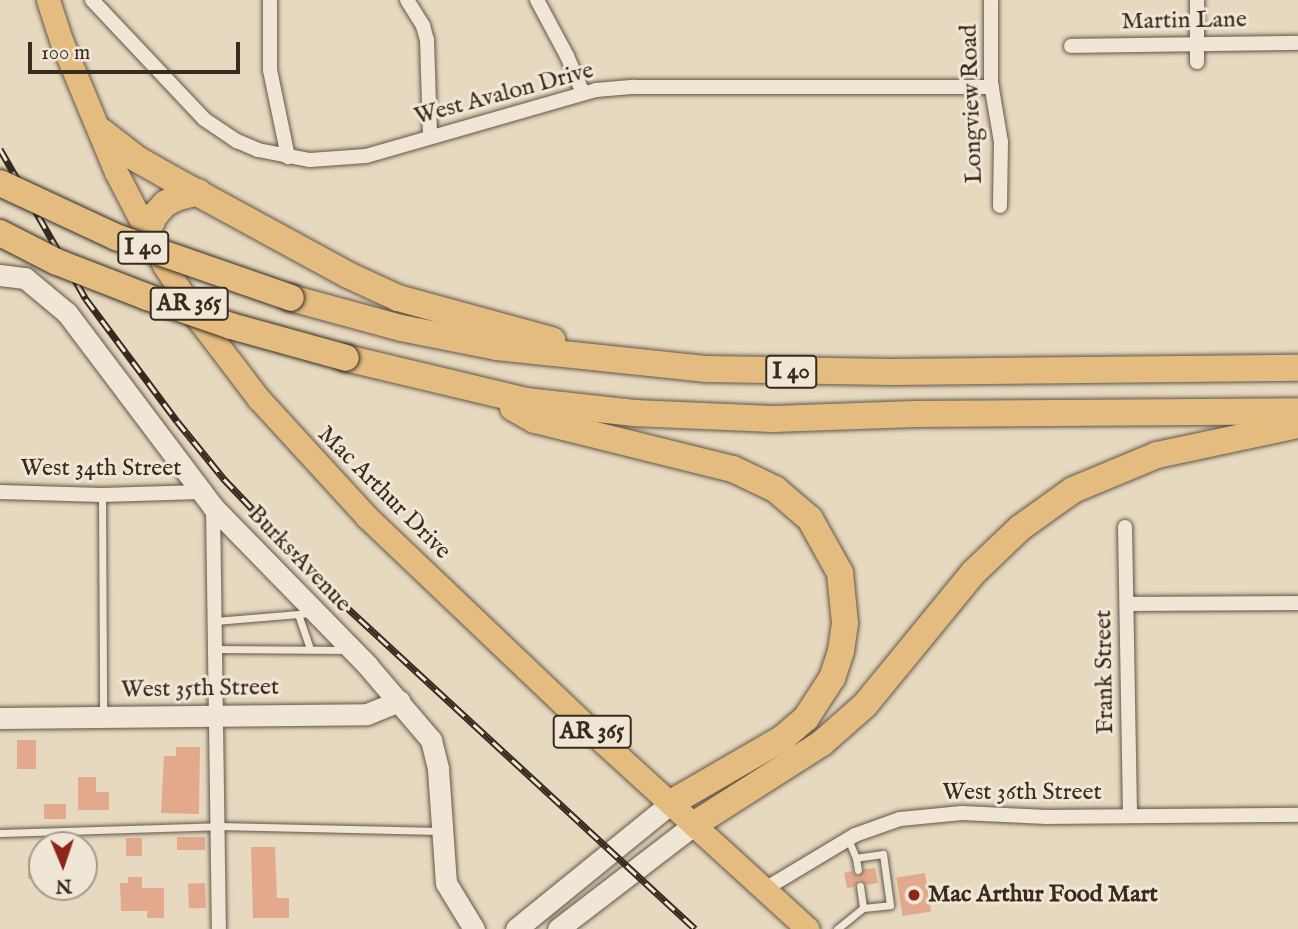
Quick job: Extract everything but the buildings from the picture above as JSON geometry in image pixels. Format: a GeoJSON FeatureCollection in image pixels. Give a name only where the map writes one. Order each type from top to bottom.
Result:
{"type":"FeatureCollection","features":[{"type":"Feature","properties":{"kind":"highway"},"geometry":{"type":"LineString","coordinates":[[101,131],[137,159],[316,258],[398,298],[635,363]]}},
{"type":"Feature","properties":{"kind":"highway","name":"I 40"},"geometry":{"type":"LineString","coordinates":[[0,183],[116,237],[292,298],[401,328],[497,347],[635,363],[779,372],[1298,368]]}},
{"type":"Feature","properties":{"kind":"highway"},"geometry":{"type":"LineString","coordinates":[[147,232],[155,215],[165,204],[198,192]]}},
{"type":"Feature","properties":{"kind":"highway","name":"I 40"},"geometry":{"type":"LineString","coordinates":[[0,233],[57,262],[231,326],[477,390],[577,408],[773,419],[915,414],[1298,411]]}},
{"type":"Feature","properties":{"kind":"highway"},"geometry":{"type":"LineString","coordinates":[[477,390],[535,419],[733,469],[775,489],[810,519],[840,573],[845,623],[841,651],[832,678],[806,718],[783,738],[671,803]]}},
{"type":"Feature","properties":{"kind":"highway"},"geometry":{"type":"LineString","coordinates":[[695,824],[822,743],[865,705],[973,573],[1020,528],[1073,490],[1157,455],[1298,425]]}},
{"type":"Feature","properties":{"kind":"main road","name":"Mac Arthur Drive"},"geometry":{"type":"LineString","coordinates":[[48,0],[61,40],[116,172],[164,265],[201,323],[312,460],[383,534],[808,929]]}},
{"type":"Feature","properties":{"kind":"main road"},"geometry":{"type":"LineString","coordinates":[[0,222],[68,313]]}},
{"type":"Feature","properties":{"kind":"main road","name":"Burks Avenue"},"geometry":{"type":"LineString","coordinates":[[0,275],[25,278],[68,313],[207,500],[307,613],[351,650],[431,740],[435,752],[446,883],[474,929]]}},
{"type":"Feature","properties":{"kind":"main road","name":"West 35th Street"},"geometry":{"type":"LineString","coordinates":[[0,718],[367,714],[399,701]]}},
{"type":"Feature","properties":{"kind":"main road"},"geometry":{"type":"LineString","coordinates":[[516,929],[671,803]]}},
{"type":"Feature","properties":{"kind":"main road"},"geometry":{"type":"LineString","coordinates":[[558,929],[695,824]]}},
{"type":"Feature","properties":{"kind":"street","name":"West Avalon Drive"},"geometry":{"type":"LineString","coordinates":[[92,0],[204,119],[237,141],[288,158],[343,160],[366,156],[583,93],[634,87],[992,87]]}},
{"type":"Feature","properties":{"kind":"street"},"geometry":{"type":"LineString","coordinates":[[270,0],[270,70],[288,158]]}},
{"type":"Feature","properties":{"kind":"street"},"geometry":{"type":"LineString","coordinates":[[407,0],[423,26],[427,40],[430,137]]}},
{"type":"Feature","properties":{"kind":"street"},"geometry":{"type":"LineString","coordinates":[[537,0],[583,93]]}},
{"type":"Feature","properties":{"kind":"street","name":"Longview Road"},"geometry":{"type":"LineString","coordinates":[[991,0],[992,87],[1001,142],[1000,206]]}},
{"type":"Feature","properties":{"kind":"street"},"geometry":{"type":"LineString","coordinates":[[1197,0],[1197,62]]}},
{"type":"Feature","properties":{"kind":"street","name":"Martin Lane"},"geometry":{"type":"LineString","coordinates":[[1071,46],[1298,43]]}},
{"type":"Feature","properties":{"kind":"street","name":"West 34th Street"},"geometry":{"type":"LineString","coordinates":[[0,492],[207,500]]}},
{"type":"Feature","properties":{"kind":"street"},"geometry":{"type":"LineString","coordinates":[[207,500],[215,621],[219,929]]}},
{"type":"Feature","properties":{"kind":"street","name":"Frank Street"},"geometry":{"type":"LineString","coordinates":[[1125,527],[1130,816]]}},
{"type":"Feature","properties":{"kind":"street"},"geometry":{"type":"LineString","coordinates":[[1127,604],[1298,603]]}},
{"type":"Feature","properties":{"kind":"street","name":"West 36th Street"},"geometry":{"type":"LineString","coordinates":[[765,889],[848,839],[874,827],[921,816],[961,813],[1298,816]]}},
{"type":"Feature","properties":{"kind":"lane"},"geometry":{"type":"LineString","coordinates":[[102,495],[103,716]]}},
{"type":"Feature","properties":{"kind":"lane"},"geometry":{"type":"LineString","coordinates":[[215,621],[307,613],[310,649]]}},
{"type":"Feature","properties":{"kind":"lane"},"geometry":{"type":"LineString","coordinates":[[215,649],[351,650]]}},
{"type":"Feature","properties":{"kind":"lane"},"geometry":{"type":"LineString","coordinates":[[0,833],[218,826],[441,831]]}},
{"type":"Feature","properties":{"kind":"lane"},"geometry":{"type":"LineString","coordinates":[[837,929],[863,908],[890,905],[883,854],[856,866],[848,839]]}},
{"type":"Feature","properties":{"kind":"lane"},"geometry":{"type":"LineString","coordinates":[[858,889],[863,908]]}},
{"type":"Feature","properties":{"kind":"railway"},"geometry":{"type":"LineString","coordinates":[[0,149],[86,299],[224,479],[340,601],[695,929]]}},
{"type":"Feature","properties":{"kind":"place","name":"Mac Arthur Food Mart"},"geometry":{"type":"Point","coordinates":[914,895]}}]}
